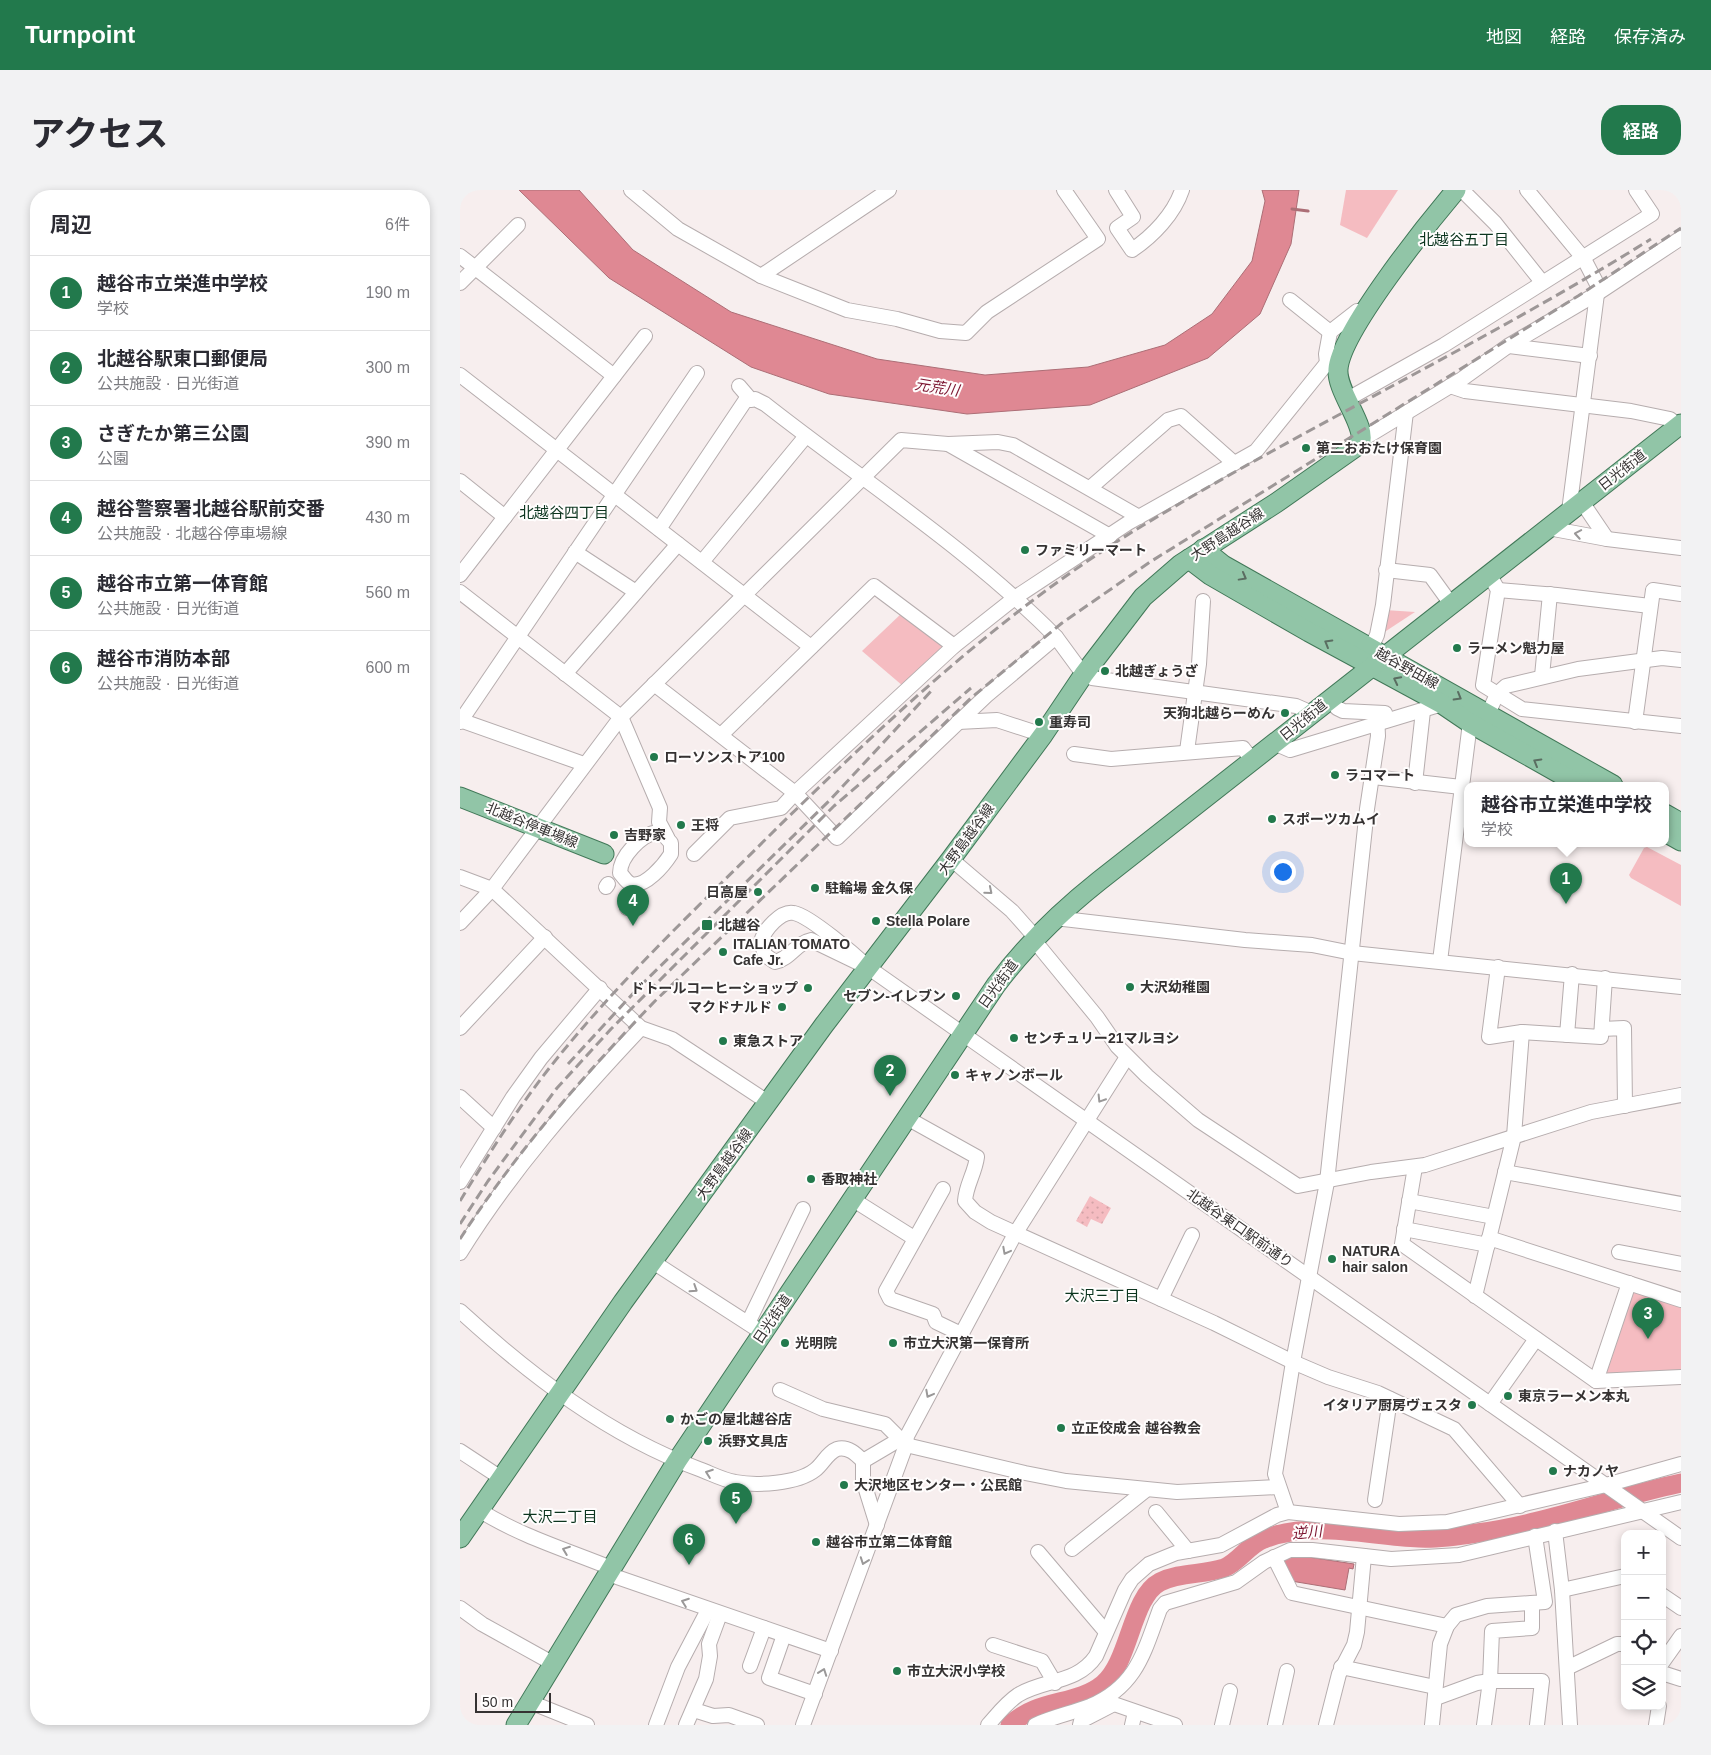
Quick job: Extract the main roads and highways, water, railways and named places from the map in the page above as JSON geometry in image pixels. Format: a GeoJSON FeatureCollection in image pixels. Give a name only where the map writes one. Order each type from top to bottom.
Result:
{"type":"FeatureCollection","features":[{"type":"Feature","properties":{"kind":"main road","name":"大野島越谷線"},"geometry":{"type":"LineString","coordinates":[[460,1538],[559,1394],[824,1025],[951,860],[1043,736],[1084,674],[1143,597],[1196,554],[1355,449],[1362,439],[1339,383],[1333,361],[1422,232],[1456,190]]}},
{"type":"Feature","properties":{"kind":"main road","name":"日光街道"},"geometry":{"type":"LineString","coordinates":[[516,1725],[677,1461],[755,1328],[852,1199],[996,985],[1034,938],[1055,918],[1330,699],[1376,657],[1451,604],[1494,582],[1548,528],[1680,426]]}},
{"type":"Feature","properties":{"kind":"main road","name":"越谷野田線"},"geometry":{"type":"LineString","coordinates":[[1196,554],[1210,575],[1488,714],[1608,782]]}},
{"type":"Feature","properties":{"kind":"main road","name":"越谷野田線"},"geometry":{"type":"LineString","coordinates":[[1376,657],[1470,723],[1575,782]]}},
{"type":"Feature","properties":{"kind":"main road","name":"北越谷停車場線"},"geometry":{"type":"LineString","coordinates":[[460,796],[604,854]]}},
{"type":"Feature","properties":{"kind":"main road"},"geometry":{"type":"LineString","coordinates":[[1669,816],[1681,823]]}},
{"type":"Feature","properties":{"kind":"main road"},"geometry":{"type":"LineString","coordinates":[[1669,834],[1681,841]]}},
{"type":"Feature","properties":{"kind":"water","name":"元荒川"},"geometry":{"type":"Polygon","coordinates":[[[519,190],[579,190],[633,250],[731,312],[877,359],[985,375],[1088,367],[1165,345],[1212,314],[1252,261],[1265,201],[1262,190],[1299,190],[1291,244],[1260,314],[1208,358],[1090,405],[967,414],[829,394],[751,367],[609,278],[519,190]]]}},
{"type":"Feature","properties":{"kind":"water"},"geometry":{"type":"Polygon","coordinates":[[[1295,1555],[1354,1564],[1353,1569],[1349,1568],[1345,1590],[1291,1581],[1281,1559],[1295,1555]]]}},
{"type":"Feature","properties":{"kind":"waterway"},"geometry":{"type":"LineString","coordinates":[[1292,209],[1308,211]]}},
{"type":"Feature","properties":{"kind":"waterway","name":"逆川"},"geometry":{"type":"LineString","coordinates":[[1010,1725],[1021,1716],[1033,1710],[1081,1696],[1103,1684],[1112,1674],[1119,1661],[1143,1601],[1150,1590],[1160,1582],[1175,1577],[1224,1568],[1264,1539],[1283,1533],[1322,1530],[1400,1537],[1441,1538],[1503,1529],[1681,1483]]}},
{"type":"Feature","properties":{"kind":"railway"},"geometry":{"type":"LineString","coordinates":[[460,1239],[504,1176],[552,1115],[655,1001],[971,698],[1062,623],[1150,562],[1578,296],[1681,228]]}},
{"type":"Feature","properties":{"kind":"railway"},"geometry":{"type":"LineString","coordinates":[[460,1201],[524,1102],[547,1071],[629,976],[777,828],[863,746],[906,706],[996,629],[1092,558],[1142,526],[1269,453],[1589,277],[1651,239]]}},
{"type":"Feature","properties":{"kind":"railway"},"geometry":{"type":"LineString","coordinates":[[568,1064],[640,986],[830,800],[934,688]]}},
{"type":"Feature","properties":{"kind":"railway"},"geometry":{"type":"LineString","coordinates":[[460,1224],[488,1181],[557,1088],[611,1029],[834,806],[971,688]]}},
{"type":"Feature","properties":{"kind":"place","name":"第二おおたけ保育園"},"geometry":{"type":"Point","coordinates":[1306,448]}},
{"type":"Feature","properties":{"kind":"place","name":"ファミリーマート"},"geometry":{"type":"Point","coordinates":[1025,550]}},
{"type":"Feature","properties":{"kind":"place","name":"ラーメン魁力屋"},"geometry":{"type":"Point","coordinates":[1457,648]}},
{"type":"Feature","properties":{"kind":"place","name":"北越ぎょうざ"},"geometry":{"type":"Point","coordinates":[1105,671]}},
{"type":"Feature","properties":{"kind":"place","name":"天狗北越らーめん"},"geometry":{"type":"Point","coordinates":[1285,713]}},
{"type":"Feature","properties":{"kind":"place","name":"重寿司"},"geometry":{"type":"Point","coordinates":[1039,722]}},
{"type":"Feature","properties":{"kind":"place","name":"ローソンストア100"},"geometry":{"type":"Point","coordinates":[654,757]}},
{"type":"Feature","properties":{"kind":"place","name":"ラコマート"},"geometry":{"type":"Point","coordinates":[1335,775]}},
{"type":"Feature","properties":{"kind":"place","name":"スポーツカムイ"},"geometry":{"type":"Point","coordinates":[1272,819]}},
{"type":"Feature","properties":{"kind":"place","name":"王将"},"geometry":{"type":"Point","coordinates":[681,825]}},
{"type":"Feature","properties":{"kind":"place","name":"吉野家"},"geometry":{"type":"Point","coordinates":[614,835]}},
{"type":"Feature","properties":{"kind":"place","name":"駐輪場 金久保"},"geometry":{"type":"Point","coordinates":[815,888]}},
{"type":"Feature","properties":{"kind":"place","name":"日高屋"},"geometry":{"type":"Point","coordinates":[758,892]}},
{"type":"Feature","properties":{"kind":"place","name":"越谷市立栄進中学校"},"geometry":{"type":"Point","coordinates":[1566,904]}},
{"type":"Feature","properties":{"kind":"place","name":"Stella Polare"},"geometry":{"type":"Point","coordinates":[876,921]}},
{"type":"Feature","properties":{"kind":"place","name":"北越谷"},"geometry":{"type":"Point","coordinates":[707,925]}},
{"type":"Feature","properties":{"kind":"place","name":"越谷警察署北越谷駅前交番"},"geometry":{"type":"Point","coordinates":[633,926]}},
{"type":"Feature","properties":{"kind":"place","name":"ITALIAN TOMATO Cafe Jr."},"geometry":{"type":"Point","coordinates":[723,952]}},
{"type":"Feature","properties":{"kind":"place","name":"大沢幼稚園"},"geometry":{"type":"Point","coordinates":[1130,987]}},
{"type":"Feature","properties":{"kind":"place","name":"ドトールコーヒーショップ"},"geometry":{"type":"Point","coordinates":[808,988]}},
{"type":"Feature","properties":{"kind":"place","name":"セブン-イレブン"},"geometry":{"type":"Point","coordinates":[956,996]}},
{"type":"Feature","properties":{"kind":"place","name":"マクドナルド"},"geometry":{"type":"Point","coordinates":[782,1007]}},
{"type":"Feature","properties":{"kind":"place","name":"センチュリー21マルヨシ"},"geometry":{"type":"Point","coordinates":[1014,1038]}},
{"type":"Feature","properties":{"kind":"place","name":"東急ストア"},"geometry":{"type":"Point","coordinates":[723,1041]}},
{"type":"Feature","properties":{"kind":"place","name":"キャノンボール"},"geometry":{"type":"Point","coordinates":[955,1075]}},
{"type":"Feature","properties":{"kind":"place","name":"北越谷駅東口郵便局"},"geometry":{"type":"Point","coordinates":[890,1096]}},
{"type":"Feature","properties":{"kind":"place","name":"香取神社"},"geometry":{"type":"Point","coordinates":[811,1179]}},
{"type":"Feature","properties":{"kind":"place","name":"NATURA hair salon"},"geometry":{"type":"Point","coordinates":[1332,1259]}},
{"type":"Feature","properties":{"kind":"place","name":"さぎたか第三公園"},"geometry":{"type":"Point","coordinates":[1648,1339]}},
{"type":"Feature","properties":{"kind":"place","name":"光明院"},"geometry":{"type":"Point","coordinates":[785,1343]}},
{"type":"Feature","properties":{"kind":"place","name":"市立大沢第一保育所"},"geometry":{"type":"Point","coordinates":[893,1343]}},
{"type":"Feature","properties":{"kind":"place","name":"東京ラーメン本丸"},"geometry":{"type":"Point","coordinates":[1508,1396]}},
{"type":"Feature","properties":{"kind":"place","name":"イタリア厨房ヴェスタ"},"geometry":{"type":"Point","coordinates":[1472,1405]}},
{"type":"Feature","properties":{"kind":"place","name":"かごの屋北越谷店"},"geometry":{"type":"Point","coordinates":[670,1419]}},
{"type":"Feature","properties":{"kind":"place","name":"立正佼成会 越谷教会"},"geometry":{"type":"Point","coordinates":[1061,1428]}},
{"type":"Feature","properties":{"kind":"place","name":"浜野文具店"},"geometry":{"type":"Point","coordinates":[708,1441]}},
{"type":"Feature","properties":{"kind":"place","name":"ナカノヤ"},"geometry":{"type":"Point","coordinates":[1553,1471]}},
{"type":"Feature","properties":{"kind":"place","name":"大沢地区センター・公民館"},"geometry":{"type":"Point","coordinates":[844,1485]}},
{"type":"Feature","properties":{"kind":"place","name":"越谷市立第一体育館"},"geometry":{"type":"Point","coordinates":[736,1524]}},
{"type":"Feature","properties":{"kind":"place","name":"越谷市立第二体育館"},"geometry":{"type":"Point","coordinates":[816,1542]}},
{"type":"Feature","properties":{"kind":"place","name":"越谷市消防本部"},"geometry":{"type":"Point","coordinates":[689,1565]}},
{"type":"Feature","properties":{"kind":"place","name":"市立大沢小学校"},"geometry":{"type":"Point","coordinates":[897,1671]}},
{"type":"Feature","properties":{"kind":"district","name":"北越谷五丁目"},"geometry":{"type":"Point","coordinates":[1464,239]}},
{"type":"Feature","properties":{"kind":"district","name":"北越谷四丁目"},"geometry":{"type":"Point","coordinates":[564,512]}},
{"type":"Feature","properties":{"kind":"district","name":"大沢三丁目"},"geometry":{"type":"Point","coordinates":[1102,1295]}},
{"type":"Feature","properties":{"kind":"district","name":"大沢二丁目"},"geometry":{"type":"Point","coordinates":[560,1516]}}]}
